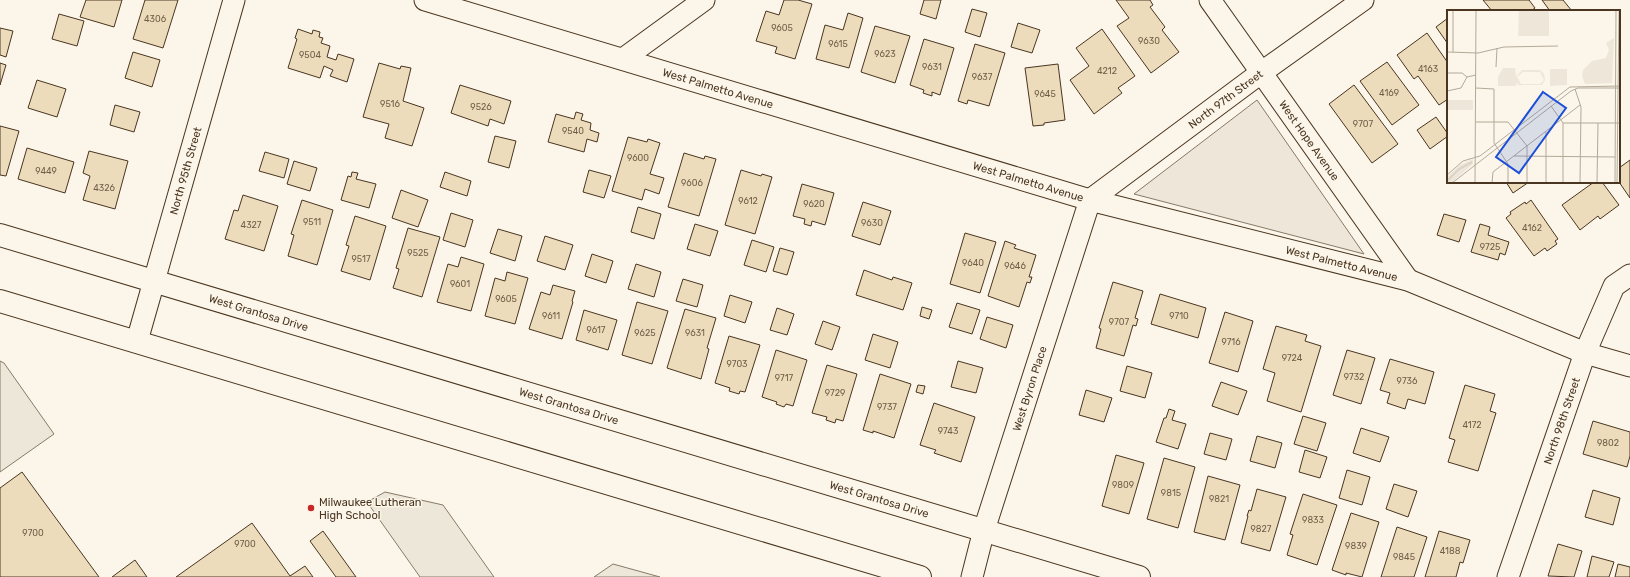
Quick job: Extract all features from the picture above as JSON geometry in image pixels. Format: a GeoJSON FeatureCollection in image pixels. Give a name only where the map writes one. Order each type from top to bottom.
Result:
{"type":"FeatureCollection","features":[{"type":"Feature","properties":{"kind":"street","name":"North 95th Street"},"geometry":{"type":"LineString","coordinates":[[137,341],[234,0]]}},
{"type":"Feature","properties":{"kind":"street","name":"West Palmetto Avenue"},"geometry":{"type":"LineString","coordinates":[[425,0],[1090,200],[1408,280],[1585,353],[1630,366]]}},
{"type":"Feature","properties":{"kind":"street"},"geometry":{"type":"LineString","coordinates":[[624,59],[704,0]]}},
{"type":"Feature","properties":{"kind":"street","name":"West Hope Avenue"},"geometry":{"type":"LineString","coordinates":[[1210,0],[1408,280]]}},
{"type":"Feature","properties":{"kind":"street","name":"North 97th Street"},"geometry":{"type":"LineString","coordinates":[[1090,200],[1262,72],[1363,0]]}},
{"type":"Feature","properties":{"kind":"street","name":"West Byron Place"},"geometry":{"type":"LineString","coordinates":[[972,577],[984,530],[1090,200]]}},
{"type":"Feature","properties":{"kind":"street","name":"West Grantosa Drive"},"geometry":{"type":"LineString","coordinates":[[0,235],[1139,577]]}},
{"type":"Feature","properties":{"kind":"street","name":"North 98th Street"},"geometry":{"type":"LineString","coordinates":[[1508,577],[1585,353],[1614,286],[1630,275]]}},
{"type":"Feature","properties":{"kind":"street"},"geometry":{"type":"LineString","coordinates":[[0,301],[920,577]]}},
{"type":"Feature","properties":{"kind":"shaded area"},"geometry":{"type":"Polygon","coordinates":[[[1257,100],[1364,254],[1134,194],[1257,100]]]}},
{"type":"Feature","properties":{"kind":"shaded area"},"geometry":{"type":"Polygon","coordinates":[[[0,361],[4,363],[54,434],[0,472],[0,361]]]}},
{"type":"Feature","properties":{"kind":"shaded area"},"geometry":{"type":"Polygon","coordinates":[[[385,492],[443,505],[494,577],[420,577],[367,502],[385,492]]]}},
{"type":"Feature","properties":{"kind":"shaded area"},"geometry":{"type":"Polygon","coordinates":[[[613,564],[660,577],[594,577],[613,564]]]}},
{"type":"Feature","properties":{"kind":"building"},"geometry":{"type":"Polygon","coordinates":[[[86,0],[122,0],[114,27],[80,17],[86,0]]]}},
{"type":"Feature","properties":{"kind":"building"},"geometry":{"type":"Polygon","coordinates":[[[145,0],[178,0],[163,48],[133,39],[145,0]]]}},
{"type":"Feature","properties":{"kind":"building"},"geometry":{"type":"Polygon","coordinates":[[[784,0],[798,0],[812,4],[795,59],[775,53],[777,47],[756,41],[766,11],[779,15],[784,0]]]}},
{"type":"Feature","properties":{"kind":"building"},"geometry":{"type":"Polygon","coordinates":[[[924,0],[941,0],[936,19],[920,14],[924,0]]]}},
{"type":"Feature","properties":{"kind":"building"},"geometry":{"type":"Polygon","coordinates":[[[1116,0],[1150,0],[1153,5],[1150,7],[1165,27],[1162,30],[1179,52],[1151,73],[1117,26],[1129,18],[1116,0]]]}},
{"type":"Feature","properties":{"kind":"building"},"geometry":{"type":"Polygon","coordinates":[[[1483,0],[1529,0],[1535,8],[1532,10],[1491,10],[1483,0]]]}},
{"type":"Feature","properties":{"kind":"building"},"geometry":{"type":"Polygon","coordinates":[[[1542,0],[1563,0],[1571,10],[1549,10],[1542,0]]]}},
{"type":"Feature","properties":{"kind":"building"},"geometry":{"type":"Polygon","coordinates":[[[972,9],[987,13],[980,37],[965,32],[972,9]]]}},
{"type":"Feature","properties":{"kind":"building"},"geometry":{"type":"Polygon","coordinates":[[[848,13],[863,18],[849,68],[816,59],[825,25],[843,30],[848,13]]]}},
{"type":"Feature","properties":{"kind":"building"},"geometry":{"type":"Polygon","coordinates":[[[59,14],[84,21],[77,46],[52,39],[59,14]]]}},
{"type":"Feature","properties":{"kind":"building"},"geometry":{"type":"Polygon","coordinates":[[[1447,19],[1447,43],[1436,27],[1447,19]]]}},
{"type":"Feature","properties":{"kind":"building"},"geometry":{"type":"Polygon","coordinates":[[[1018,23],[1040,30],[1032,53],[1011,47],[1018,23]]]}},
{"type":"Feature","properties":{"kind":"building"},"geometry":{"type":"Polygon","coordinates":[[[875,26],[910,36],[895,83],[861,72],[875,26]]]}},
{"type":"Feature","properties":{"kind":"building"},"geometry":{"type":"Polygon","coordinates":[[[0,28],[13,31],[6,57],[0,55],[0,28]]]}},
{"type":"Feature","properties":{"kind":"building"},"geometry":{"type":"Polygon","coordinates":[[[298,29],[312,34],[313,30],[320,32],[319,37],[323,38],[321,43],[330,46],[327,57],[336,60],[338,54],[354,59],[347,82],[330,76],[333,70],[324,66],[320,78],[288,68],[297,39],[295,38],[298,29]]]}},
{"type":"Feature","properties":{"kind":"building"},"geometry":{"type":"Polygon","coordinates":[[[1102,29],[1135,76],[1118,88],[1122,93],[1094,114],[1070,80],[1089,66],[1076,48],[1102,29]]]}},
{"type":"Feature","properties":{"kind":"building"},"geometry":{"type":"Polygon","coordinates":[[[1427,33],[1447,62],[1447,100],[1439,105],[1418,76],[1414,79],[1397,55],[1427,33]]]}},
{"type":"Feature","properties":{"kind":"building"},"geometry":{"type":"Polygon","coordinates":[[[924,39],[954,48],[940,95],[932,92],[932,96],[923,93],[924,90],[910,85],[924,39]]]}},
{"type":"Feature","properties":{"kind":"building"},"geometry":{"type":"Polygon","coordinates":[[[975,44],[1005,53],[989,106],[968,100],[967,104],[958,101],[975,44]]]}},
{"type":"Feature","properties":{"kind":"building"},"geometry":{"type":"Polygon","coordinates":[[[133,52],[160,60],[152,87],[125,78],[133,52]]]}},
{"type":"Feature","properties":{"kind":"building"},"geometry":{"type":"Polygon","coordinates":[[[1387,62],[1419,105],[1392,125],[1360,81],[1387,62]]]}},
{"type":"Feature","properties":{"kind":"building"},"geometry":{"type":"Polygon","coordinates":[[[0,63],[6,65],[0,85],[0,63]]]}},
{"type":"Feature","properties":{"kind":"building"},"geometry":{"type":"Polygon","coordinates":[[[379,63],[400,69],[401,66],[411,68],[403,101],[424,108],[412,146],[385,138],[389,124],[363,117],[379,63]]]}},
{"type":"Feature","properties":{"kind":"building"},"geometry":{"type":"Polygon","coordinates":[[[1058,64],[1065,120],[1033,126],[1025,68],[1058,64]]]}},
{"type":"Feature","properties":{"kind":"building"},"geometry":{"type":"Polygon","coordinates":[[[37,80],[66,89],[57,117],[28,108],[37,80]]]}},
{"type":"Feature","properties":{"kind":"building"},"geometry":{"type":"Polygon","coordinates":[[[460,85],[511,101],[504,124],[490,119],[488,126],[451,113],[460,85]]]}},
{"type":"Feature","properties":{"kind":"building"},"geometry":{"type":"Polygon","coordinates":[[[1354,85],[1398,144],[1372,163],[1329,104],[1354,85]]]}},
{"type":"Feature","properties":{"kind":"building"},"geometry":{"type":"Polygon","coordinates":[[[115,105],[140,112],[134,132],[110,125],[115,105]]]}},
{"type":"Feature","properties":{"kind":"building"},"geometry":{"type":"Polygon","coordinates":[[[576,112],[583,114],[581,120],[591,123],[590,130],[599,133],[597,142],[587,139],[584,152],[548,142],[556,114],[574,119],[576,112]]]}},
{"type":"Feature","properties":{"kind":"building"},"geometry":{"type":"Polygon","coordinates":[[[1436,117],[1447,133],[1447,137],[1430,149],[1417,130],[1436,117]]]}},
{"type":"Feature","properties":{"kind":"building"},"geometry":{"type":"Polygon","coordinates":[[[0,126],[19,131],[6,176],[0,175],[0,126]]]}},
{"type":"Feature","properties":{"kind":"building"},"geometry":{"type":"Polygon","coordinates":[[[495,136],[516,141],[509,168],[488,162],[495,136]]]}},
{"type":"Feature","properties":{"kind":"building"},"geometry":{"type":"Polygon","coordinates":[[[628,137],[647,142],[648,139],[660,143],[650,174],[664,178],[659,194],[645,189],[642,200],[612,191],[628,137]]]}},
{"type":"Feature","properties":{"kind":"building"},"geometry":{"type":"Polygon","coordinates":[[[27,148],[74,162],[65,193],[18,179],[27,148]]]}},
{"type":"Feature","properties":{"kind":"building"},"geometry":{"type":"Polygon","coordinates":[[[89,151],[128,161],[115,209],[83,200],[90,176],[83,173],[89,151]]]}},
{"type":"Feature","properties":{"kind":"building"},"geometry":{"type":"Polygon","coordinates":[[[265,152],[289,159],[284,178],[259,171],[265,152]]]}},
{"type":"Feature","properties":{"kind":"building"},"geometry":{"type":"Polygon","coordinates":[[[684,153],[704,159],[705,156],[716,159],[699,216],[668,207],[684,153]]]}},
{"type":"Feature","properties":{"kind":"building"},"geometry":{"type":"Polygon","coordinates":[[[1630,160],[1630,198],[1620,183],[1620,167],[1630,160]]]}},
{"type":"Feature","properties":{"kind":"building"},"geometry":{"type":"Polygon","coordinates":[[[294,161],[317,168],[310,191],[287,184],[294,161]]]}},
{"type":"Feature","properties":{"kind":"building"},"geometry":{"type":"Polygon","coordinates":[[[589,170],[611,176],[604,198],[583,192],[589,170]]]}},
{"type":"Feature","properties":{"kind":"building"},"geometry":{"type":"Polygon","coordinates":[[[741,170],[761,176],[762,174],[772,177],[755,234],[725,225],[741,170]]]}},
{"type":"Feature","properties":{"kind":"building"},"geometry":{"type":"Polygon","coordinates":[[[352,172],[358,173],[356,179],[376,184],[369,208],[341,200],[348,176],[351,177],[352,172]]]}},
{"type":"Feature","properties":{"kind":"building"},"geometry":{"type":"Polygon","coordinates":[[[445,172],[471,181],[467,196],[440,187],[445,172]]]}},
{"type":"Feature","properties":{"kind":"building"},"geometry":{"type":"Polygon","coordinates":[[[1507,183],[1528,183],[1513,193],[1507,183]]]}},
{"type":"Feature","properties":{"kind":"building"},"geometry":{"type":"Polygon","coordinates":[[[1593,183],[1603,183],[1619,205],[1600,219],[1598,216],[1580,230],[1562,205],[1593,183]]]}},
{"type":"Feature","properties":{"kind":"building"},"geometry":{"type":"Polygon","coordinates":[[[802,184],[834,193],[825,225],[812,221],[811,226],[804,224],[805,219],[793,216],[802,184]]]}},
{"type":"Feature","properties":{"kind":"building"},"geometry":{"type":"Polygon","coordinates":[[[401,190],[428,200],[418,227],[392,218],[401,190]]]}},
{"type":"Feature","properties":{"kind":"building"},"geometry":{"type":"Polygon","coordinates":[[[243,195],[278,206],[264,251],[225,239],[234,210],[238,211],[243,195]]]}},
{"type":"Feature","properties":{"kind":"building"},"geometry":{"type":"Polygon","coordinates":[[[302,200],[333,210],[317,265],[288,256],[294,235],[291,234],[302,200]]]}},
{"type":"Feature","properties":{"kind":"building"},"geometry":{"type":"Polygon","coordinates":[[[1531,200],[1558,239],[1555,241],[1557,244],[1547,251],[1545,248],[1534,256],[1506,218],[1511,214],[1510,212],[1525,202],[1526,204],[1531,200]]]}},
{"type":"Feature","properties":{"kind":"building"},"geometry":{"type":"Polygon","coordinates":[[[863,202],[891,211],[880,245],[852,236],[863,202]]]}},
{"type":"Feature","properties":{"kind":"building"},"geometry":{"type":"Polygon","coordinates":[[[638,207],[661,214],[654,239],[631,232],[638,207]]]}},
{"type":"Feature","properties":{"kind":"building"},"geometry":{"type":"Polygon","coordinates":[[[451,213],[473,220],[465,247],[443,240],[451,213]]]}},
{"type":"Feature","properties":{"kind":"building"},"geometry":{"type":"Polygon","coordinates":[[[1444,214],[1466,220],[1459,242],[1437,235],[1444,214]]]}},
{"type":"Feature","properties":{"kind":"building"},"geometry":{"type":"Polygon","coordinates":[[[355,216],[386,226],[370,280],[341,271],[349,246],[346,245],[355,216]]]}},
{"type":"Feature","properties":{"kind":"building"},"geometry":{"type":"Polygon","coordinates":[[[695,224],[718,231],[710,256],[687,249],[695,224]]]}},
{"type":"Feature","properties":{"kind":"building"},"geometry":{"type":"Polygon","coordinates":[[[1480,224],[1490,227],[1488,235],[1509,242],[1505,255],[1500,253],[1498,260],[1471,252],[1480,224]]]}},
{"type":"Feature","properties":{"kind":"building"},"geometry":{"type":"Polygon","coordinates":[[[408,228],[440,237],[422,297],[393,288],[399,269],[396,268],[408,228]]]}},
{"type":"Feature","properties":{"kind":"building"},"geometry":{"type":"Polygon","coordinates":[[[498,229],[522,236],[515,261],[490,253],[498,229]]]}},
{"type":"Feature","properties":{"kind":"building"},"geometry":{"type":"Polygon","coordinates":[[[965,233],[996,242],[980,293],[950,284],[965,233]]]}},
{"type":"Feature","properties":{"kind":"building"},"geometry":{"type":"Polygon","coordinates":[[[545,236],[573,245],[565,270],[537,261],[545,236]]]}},
{"type":"Feature","properties":{"kind":"building"},"geometry":{"type":"Polygon","coordinates":[[[752,240],[774,247],[766,272],[744,265],[752,240]]]}},
{"type":"Feature","properties":{"kind":"building"},"geometry":{"type":"Polygon","coordinates":[[[1005,241],[1016,245],[1014,248],[1036,255],[1029,277],[1032,277],[1030,283],[1027,282],[1019,307],[988,296],[1005,241]]]}},
{"type":"Feature","properties":{"kind":"building"},"geometry":{"type":"Polygon","coordinates":[[[780,248],[794,252],[787,275],[773,271],[780,248]]]}},
{"type":"Feature","properties":{"kind":"building"},"geometry":{"type":"Polygon","coordinates":[[[592,254],[613,261],[606,283],[585,276],[592,254]]]}},
{"type":"Feature","properties":{"kind":"building"},"geometry":{"type":"Polygon","coordinates":[[[461,257],[484,264],[471,311],[437,302],[448,264],[458,267],[461,257]]]}},
{"type":"Feature","properties":{"kind":"building"},"geometry":{"type":"Polygon","coordinates":[[[636,264],[661,272],[654,297],[628,289],[636,264]]]}},
{"type":"Feature","properties":{"kind":"building"},"geometry":{"type":"Polygon","coordinates":[[[864,270],[892,280],[893,277],[912,283],[903,310],[856,295],[864,270]]]}},
{"type":"Feature","properties":{"kind":"building"},"geometry":{"type":"Polygon","coordinates":[[[507,272],[528,278],[515,324],[485,316],[495,278],[505,281],[507,272]]]}},
{"type":"Feature","properties":{"kind":"building"},"geometry":{"type":"Polygon","coordinates":[[[683,279],[703,285],[697,307],[676,301],[683,279]]]}},
{"type":"Feature","properties":{"kind":"building"},"geometry":{"type":"Polygon","coordinates":[[[1113,282],[1143,291],[1135,318],[1138,319],[1136,326],[1133,325],[1124,356],[1096,348],[1101,329],[1099,328],[1113,282]]]}},
{"type":"Feature","properties":{"kind":"building"},"geometry":{"type":"Polygon","coordinates":[[[553,285],[575,291],[562,339],[529,329],[541,292],[550,295],[553,285]]]}},
{"type":"Feature","properties":{"kind":"building"},"geometry":{"type":"Polygon","coordinates":[[[1160,294],[1206,308],[1198,338],[1151,324],[1160,294]]]}},
{"type":"Feature","properties":{"kind":"building"},"geometry":{"type":"Polygon","coordinates":[[[730,295],[752,302],[745,323],[724,316],[730,295]]]}},
{"type":"Feature","properties":{"kind":"building"},"geometry":{"type":"Polygon","coordinates":[[[637,302],[668,311],[652,364],[622,355],[637,302]]]}},
{"type":"Feature","properties":{"kind":"building"},"geometry":{"type":"Polygon","coordinates":[[[957,303],[980,310],[972,334],[949,327],[957,303]]]}},
{"type":"Feature","properties":{"kind":"building"},"geometry":{"type":"Polygon","coordinates":[[[922,307],[932,310],[929,319],[920,316],[922,307]]]}},
{"type":"Feature","properties":{"kind":"building"},"geometry":{"type":"Polygon","coordinates":[[[777,308],[794,314],[787,335],[770,330],[777,308]]]}},
{"type":"Feature","properties":{"kind":"building"},"geometry":{"type":"Polygon","coordinates":[[[685,309],[716,318],[707,348],[709,349],[701,379],[667,368],[685,309]]]}},
{"type":"Feature","properties":{"kind":"building"},"geometry":{"type":"Polygon","coordinates":[[[584,310],[617,320],[608,350],[576,340],[584,310]]]}},
{"type":"Feature","properties":{"kind":"building"},"geometry":{"type":"Polygon","coordinates":[[[1225,312],[1253,321],[1238,372],[1209,363],[1225,312]]]}},
{"type":"Feature","properties":{"kind":"building"},"geometry":{"type":"Polygon","coordinates":[[[987,317],[1013,325],[1006,348],[980,339],[987,317]]]}},
{"type":"Feature","properties":{"kind":"building"},"geometry":{"type":"Polygon","coordinates":[[[823,321],[840,327],[832,350],[815,344],[823,321]]]}},
{"type":"Feature","properties":{"kind":"building"},"geometry":{"type":"Polygon","coordinates":[[[1276,326],[1307,335],[1305,341],[1321,346],[1301,412],[1267,401],[1275,373],[1263,369],[1276,326]]]}},
{"type":"Feature","properties":{"kind":"building"},"geometry":{"type":"Polygon","coordinates":[[[873,334],[898,342],[890,368],[865,360],[873,334]]]}},
{"type":"Feature","properties":{"kind":"building"},"geometry":{"type":"Polygon","coordinates":[[[729,336],[760,345],[745,392],[740,391],[739,394],[729,391],[730,388],[715,383],[729,336]]]}},
{"type":"Feature","properties":{"kind":"building"},"geometry":{"type":"Polygon","coordinates":[[[776,350],[807,360],[793,406],[786,404],[784,407],[776,404],[777,402],[762,397],[776,350]]]}},
{"type":"Feature","properties":{"kind":"building"},"geometry":{"type":"Polygon","coordinates":[[[1347,350],[1375,358],[1361,404],[1333,395],[1347,350]]]}},
{"type":"Feature","properties":{"kind":"building"},"geometry":{"type":"Polygon","coordinates":[[[1390,359],[1434,372],[1425,404],[1408,399],[1405,409],[1387,403],[1390,393],[1380,390],[1390,359]]]}},
{"type":"Feature","properties":{"kind":"building"},"geometry":{"type":"Polygon","coordinates":[[[958,361],[983,368],[976,393],[951,387],[958,361]]]}},
{"type":"Feature","properties":{"kind":"building"},"geometry":{"type":"Polygon","coordinates":[[[827,365],[857,374],[843,421],[836,419],[835,423],[826,420],[827,417],[812,413],[827,365]]]}},
{"type":"Feature","properties":{"kind":"building"},"geometry":{"type":"Polygon","coordinates":[[[1127,366],[1152,373],[1145,398],[1120,391],[1127,366]]]}},
{"type":"Feature","properties":{"kind":"building"},"geometry":{"type":"Polygon","coordinates":[[[880,374],[911,384],[894,438],[873,431],[873,433],[863,430],[880,374]]]}},
{"type":"Feature","properties":{"kind":"building"},"geometry":{"type":"Polygon","coordinates":[[[1221,382],[1247,391],[1238,415],[1212,406],[1221,382]]]}},
{"type":"Feature","properties":{"kind":"building"},"geometry":{"type":"Polygon","coordinates":[[[918,385],[925,386],[923,394],[916,392],[918,385]]]}},
{"type":"Feature","properties":{"kind":"building"},"geometry":{"type":"Polygon","coordinates":[[[1465,385],[1495,394],[1490,411],[1496,413],[1478,471],[1448,462],[1455,440],[1449,438],[1465,385]]]}},
{"type":"Feature","properties":{"kind":"building"},"geometry":{"type":"Polygon","coordinates":[[[1086,390],[1112,398],[1104,422],[1079,415],[1086,390]]]}},
{"type":"Feature","properties":{"kind":"building"},"geometry":{"type":"Polygon","coordinates":[[[934,403],[975,417],[961,462],[934,453],[936,450],[920,445],[934,403]]]}},
{"type":"Feature","properties":{"kind":"building"},"geometry":{"type":"Polygon","coordinates":[[[1169,409],[1175,411],[1172,420],[1186,424],[1178,449],[1156,442],[1164,418],[1166,418],[1169,409]]]}},
{"type":"Feature","properties":{"kind":"building"},"geometry":{"type":"Polygon","coordinates":[[[1303,416],[1326,423],[1317,451],[1294,444],[1303,416]]]}},
{"type":"Feature","properties":{"kind":"building"},"geometry":{"type":"Polygon","coordinates":[[[1593,421],[1630,432],[1630,456],[1627,467],[1583,454],[1593,421]]]}},
{"type":"Feature","properties":{"kind":"building"},"geometry":{"type":"Polygon","coordinates":[[[1361,428],[1389,437],[1380,462],[1353,453],[1361,428]]]}},
{"type":"Feature","properties":{"kind":"building"},"geometry":{"type":"Polygon","coordinates":[[[1210,433],[1232,439],[1226,460],[1204,454],[1210,433]]]}},
{"type":"Feature","properties":{"kind":"building"},"geometry":{"type":"Polygon","coordinates":[[[1257,436],[1282,443],[1275,468],[1250,461],[1257,436]]]}},
{"type":"Feature","properties":{"kind":"building"},"geometry":{"type":"Polygon","coordinates":[[[1305,450],[1327,457],[1320,478],[1299,472],[1305,450]]]}},
{"type":"Feature","properties":{"kind":"building"},"geometry":{"type":"Polygon","coordinates":[[[1116,455],[1144,463],[1129,514],[1102,506],[1116,455]]]}},
{"type":"Feature","properties":{"kind":"building"},"geometry":{"type":"Polygon","coordinates":[[[1164,458],[1195,467],[1178,528],[1147,519],[1164,458]]]}},
{"type":"Feature","properties":{"kind":"building"},"geometry":{"type":"Polygon","coordinates":[[[1347,470],[1370,477],[1362,505],[1339,498],[1347,470]]]}},
{"type":"Feature","properties":{"kind":"building"},"geometry":{"type":"Polygon","coordinates":[[[22,472],[99,577],[0,577],[0,488],[22,472]]]}},
{"type":"Feature","properties":{"kind":"building"},"geometry":{"type":"Polygon","coordinates":[[[1208,476],[1240,485],[1225,540],[1194,532],[1208,476]]]}},
{"type":"Feature","properties":{"kind":"building"},"geometry":{"type":"Polygon","coordinates":[[[1394,484],[1417,491],[1408,517],[1386,509],[1394,484]]]}},
{"type":"Feature","properties":{"kind":"building"},"geometry":{"type":"Polygon","coordinates":[[[1257,489],[1286,497],[1270,551],[1241,543],[1247,516],[1249,510],[1251,511],[1257,489]]]}},
{"type":"Feature","properties":{"kind":"building"},"geometry":{"type":"Polygon","coordinates":[[[1593,490],[1620,498],[1613,525],[1585,517],[1593,490]]]}},
{"type":"Feature","properties":{"kind":"building"},"geometry":{"type":"Polygon","coordinates":[[[1303,494],[1337,505],[1317,565],[1287,555],[1293,535],[1290,534],[1303,494]]]}},
{"type":"Feature","properties":{"kind":"building"},"geometry":{"type":"Polygon","coordinates":[[[1351,513],[1379,522],[1362,577],[1346,573],[1346,575],[1332,570],[1351,513]]]}},
{"type":"Feature","properties":{"kind":"building"},"geometry":{"type":"Polygon","coordinates":[[[252,523],[290,576],[305,566],[313,577],[176,577],[252,523]]]}},
{"type":"Feature","properties":{"kind":"building"},"geometry":{"type":"Polygon","coordinates":[[[1397,527],[1427,537],[1414,577],[1381,577],[1397,527]]]}},
{"type":"Feature","properties":{"kind":"building"},"geometry":{"type":"Polygon","coordinates":[[[323,531],[356,577],[336,577],[310,541],[323,531]]]}},
{"type":"Feature","properties":{"kind":"building"},"geometry":{"type":"Polygon","coordinates":[[[1439,531],[1470,540],[1463,563],[1460,562],[1456,577],[1425,577],[1439,531]]]}},
{"type":"Feature","properties":{"kind":"building"},"geometry":{"type":"Polygon","coordinates":[[[1558,544],[1582,551],[1574,577],[1548,576],[1558,544]]]}},
{"type":"Feature","properties":{"kind":"building"},"geometry":{"type":"Polygon","coordinates":[[[1592,556],[1614,562],[1609,577],[1587,577],[1592,556]]]}},
{"type":"Feature","properties":{"kind":"building"},"geometry":{"type":"Polygon","coordinates":[[[135,560],[147,577],[112,577],[135,560]]]}},
{"type":"Feature","properties":{"kind":"building"},"geometry":{"type":"Polygon","coordinates":[[[1618,564],[1630,567],[1630,577],[1615,577],[1618,564]]]}},
{"type":"Feature","properties":{"kind":"place","name":"Milwaukee Lutheran High School"},"geometry":{"type":"Point","coordinates":[311,508]}}]}
